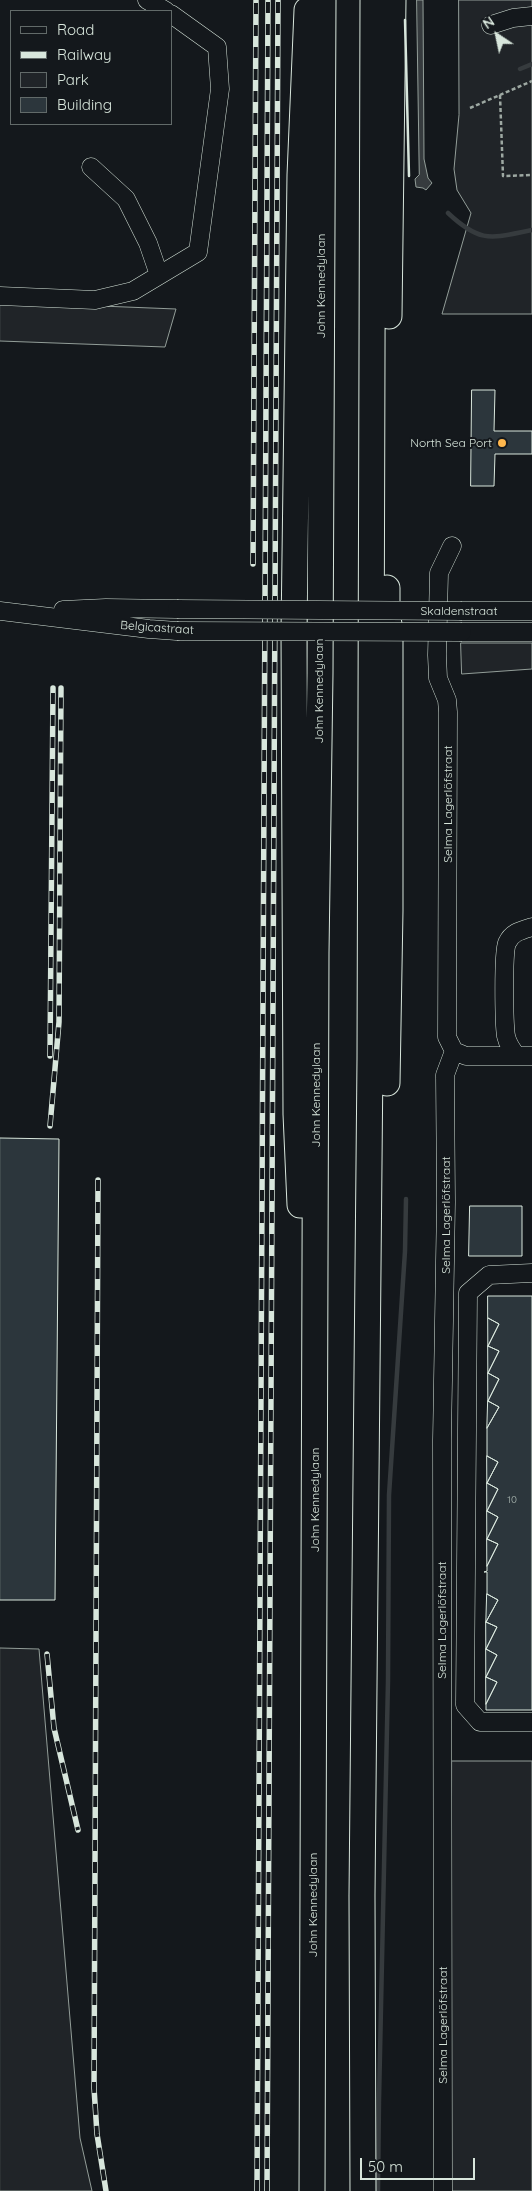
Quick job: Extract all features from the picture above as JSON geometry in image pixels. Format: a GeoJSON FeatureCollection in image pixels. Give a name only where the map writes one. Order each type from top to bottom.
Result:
{"type":"FeatureCollection","features":[{"type":"Feature","properties":{"kind":"highway"},"geometry":{"type":"LineString","coordinates":[[307,0],[300,160],[294,621],[296,1114],[303,1260],[316,1387]]}},
{"type":"Feature","properties":{"kind":"highway","name":"John Kennedylaan"},"geometry":{"type":"LineString","coordinates":[[312,2191],[316,953],[320,673],[323,0]]}},
{"type":"Feature","properties":{"kind":"highway"},"geometry":{"type":"LineString","coordinates":[[347,2191],[359,0]]}},
{"type":"Feature","properties":{"kind":"highway"},"geometry":{"type":"LineString","coordinates":[[374,0],[382,37],[384,94],[390,149]]}},
{"type":"Feature","properties":{"kind":"highway"},"geometry":{"type":"LineString","coordinates":[[363,2191],[362,1885],[370,1059],[374,0]]}},
{"type":"Feature","properties":{"kind":"highway"},"geometry":{"type":"LineString","coordinates":[[366,1537],[386,1117],[390,910],[388,613],[390,149],[393,0]]}},
{"type":"Feature","properties":{"kind":"street"},"geometry":{"type":"LineString","coordinates":[[147,0],[164,10]]}},
{"type":"Feature","properties":{"kind":"street"},"geometry":{"type":"LineString","coordinates":[[0,296],[95,300],[133,291],[198,252],[220,89],[217,47],[172,15]]}},
{"type":"Feature","properties":{"kind":"street"},"geometry":{"type":"LineString","coordinates":[[491,25],[513,18],[532,16]]}},
{"type":"Feature","properties":{"kind":"street"},"geometry":{"type":"LineString","coordinates":[[91,166],[126,199],[148,243],[159,275]]}},
{"type":"Feature","properties":{"kind":"street","name":"Selma Lagerlöfstraat"},"geometry":{"type":"LineString","coordinates":[[443,2191],[442,1440],[446,1202],[445,1075],[454,1051],[447,1037],[448,712],[447,700],[438,678],[437,655],[439,573],[452,546]]}},
{"type":"Feature","properties":{"kind":"street","name":"Belgicastraat"},"geometry":{"type":"LineString","coordinates":[[20,612],[106,608],[178,610],[294,621]]}},
{"type":"Feature","properties":{"kind":"street","name":"Belgicastraat"},"geometry":{"type":"LineString","coordinates":[[0,611],[149,629],[178,630],[294,621]]}},
{"type":"Feature","properties":{"kind":"street","name":"Skaldenstraat"},"geometry":{"type":"LineString","coordinates":[[388,613],[532,611]]}},
{"type":"Feature","properties":{"kind":"street"},"geometry":{"type":"LineString","coordinates":[[294,621],[388,613]]}},
{"type":"Feature","properties":{"kind":"street","name":"Skaldenstraat"},"geometry":{"type":"LineString","coordinates":[[388,613],[462,632],[532,632]]}},
{"type":"Feature","properties":{"kind":"street"},"geometry":{"type":"LineString","coordinates":[[525,1056],[510,1049],[506,1037],[504,1015],[506,944],[513,934],[532,927]]}},
{"type":"Feature","properties":{"kind":"street"},"geometry":{"type":"LineString","coordinates":[[454,1051],[466,1056],[525,1056]]}},
{"type":"Feature","properties":{"kind":"street"},"geometry":{"type":"LineString","coordinates":[[532,1273],[488,1275],[468,1293],[465,1705],[480,1722],[532,1722]]}},
{"type":"Feature","properties":{"kind":"path"},"geometry":{"type":"LineString","coordinates":[[470,108],[532,81]]}},
{"type":"Feature","properties":{"kind":"path"},"geometry":{"type":"LineString","coordinates":[[500,95],[503,176],[532,175]]}},
{"type":"Feature","properties":{"kind":"green space"},"geometry":{"type":"Polygon","coordinates":[[[459,0],[532,0],[532,314],[442,314],[471,213],[457,190],[454,169],[459,115],[459,0]]]}},
{"type":"Feature","properties":{"kind":"green space"},"geometry":{"type":"Polygon","coordinates":[[[0,302],[176,309],[165,347],[0,341],[0,302]]]}},
{"type":"Feature","properties":{"kind":"green space"},"geometry":{"type":"Polygon","coordinates":[[[461,643],[532,643],[532,669],[462,674],[461,643]]]}},
{"type":"Feature","properties":{"kind":"green space"},"geometry":{"type":"Polygon","coordinates":[[[0,1648],[39,1649],[80,2138],[92,2191],[0,2191],[0,1648]]]}},
{"type":"Feature","properties":{"kind":"green space"},"geometry":{"type":"Polygon","coordinates":[[[452,1761],[532,1761],[532,2191],[451,2191],[452,1761]]]}},
{"type":"Feature","properties":{"kind":"shaded area"},"geometry":{"type":"Polygon","coordinates":[[[417,0],[423,0],[424,159],[428,178],[432,183],[426,190],[416,187],[415,179],[419,175],[417,0]]]}},
{"type":"Feature","properties":{"kind":"building","name":"North Sea Port"},"geometry":{"type":"Polygon","coordinates":[[[472,390],[495,390],[494,431],[532,431],[532,454],[495,454],[494,486],[471,486],[472,390]]]}},
{"type":"Feature","properties":{"kind":"building"},"geometry":{"type":"Polygon","coordinates":[[[0,1138],[59,1139],[55,1600],[0,1600],[0,1138]]]}},
{"type":"Feature","properties":{"kind":"building"},"geometry":{"type":"Polygon","coordinates":[[[470,1206],[522,1206],[522,1256],[469,1256],[470,1206]]]}},
{"type":"Feature","properties":{"kind":"building"},"geometry":{"type":"Polygon","coordinates":[[[488,1296],[532,1296],[532,1710],[486,1710],[486,1704],[497,1682],[486,1677],[497,1655],[486,1649],[497,1627],[486,1622],[498,1600],[487,1594],[487,1572],[484,1572],[487,1571],[487,1566],[498,1544],[487,1539],[498,1517],[487,1511],[498,1489],[487,1483],[498,1462],[487,1456],[487,1428],[499,1407],[488,1401],[499,1379],[488,1373],[499,1351],[488,1346],[499,1324],[488,1318],[488,1296]]]}},
{"type":"Feature","properties":{"kind":"building"},"geometry":{"type":"Polygon","coordinates":[[[488,1318],[499,1324],[488,1346],[488,1318]]]}},
{"type":"Feature","properties":{"kind":"building"},"geometry":{"type":"Polygon","coordinates":[[[488,1346],[499,1351],[488,1373],[488,1346]]]}},
{"type":"Feature","properties":{"kind":"building"},"geometry":{"type":"Polygon","coordinates":[[[488,1373],[499,1379],[488,1401],[488,1373]]]}},
{"type":"Feature","properties":{"kind":"building"},"geometry":{"type":"Polygon","coordinates":[[[488,1401],[499,1407],[487,1428],[488,1401]]]}},
{"type":"Feature","properties":{"kind":"building"},"geometry":{"type":"Polygon","coordinates":[[[487,1456],[498,1462],[487,1483],[487,1456]]]}},
{"type":"Feature","properties":{"kind":"building"},"geometry":{"type":"Polygon","coordinates":[[[487,1483],[498,1489],[487,1511],[487,1483]]]}},
{"type":"Feature","properties":{"kind":"building"},"geometry":{"type":"Polygon","coordinates":[[[487,1511],[498,1517],[487,1539],[487,1511]]]}},
{"type":"Feature","properties":{"kind":"building"},"geometry":{"type":"Polygon","coordinates":[[[487,1539],[498,1544],[487,1566],[487,1539]]]}},
{"type":"Feature","properties":{"kind":"building"},"geometry":{"type":"Polygon","coordinates":[[[487,1594],[498,1600],[486,1622],[487,1594]]]}},
{"type":"Feature","properties":{"kind":"building"},"geometry":{"type":"Polygon","coordinates":[[[486,1622],[497,1627],[486,1649],[486,1622]]]}},
{"type":"Feature","properties":{"kind":"building"},"geometry":{"type":"Polygon","coordinates":[[[486,1649],[497,1655],[486,1677],[486,1649]]]}},
{"type":"Feature","properties":{"kind":"building"},"geometry":{"type":"Polygon","coordinates":[[[486,1677],[497,1682],[486,1704],[486,1677]]]}},
{"type":"Feature","properties":{"kind":"waterway"},"geometry":{"type":"LineString","coordinates":[[520,69],[532,64]]}},
{"type":"Feature","properties":{"kind":"waterway"},"geometry":{"type":"LineString","coordinates":[[448,213],[469,230],[487,236],[506,235],[532,230]]}},
{"type":"Feature","properties":{"kind":"waterway"},"geometry":{"type":"LineString","coordinates":[[378,2191],[388,1681],[389,1495],[405,1251],[406,1199]]}},
{"type":"Feature","properties":{"kind":"railway"},"geometry":{"type":"LineString","coordinates":[[253,564],[256,0]]}},
{"type":"Feature","properties":{"kind":"railway"},"geometry":{"type":"LineString","coordinates":[[257,2191],[268,0]]}},
{"type":"Feature","properties":{"kind":"railway"},"geometry":{"type":"LineString","coordinates":[[267,2191],[278,0]]}},
{"type":"Feature","properties":{"kind":"railway"},"geometry":{"type":"LineString","coordinates":[[50,1056],[53,688]]}},
{"type":"Feature","properties":{"kind":"railway"},"geometry":{"type":"LineString","coordinates":[[50,1126],[59,1022],[61,688]]}},
{"type":"Feature","properties":{"kind":"railway"},"geometry":{"type":"LineString","coordinates":[[98,1180],[94,2088],[97,2134],[106,2191]]}},
{"type":"Feature","properties":{"kind":"railway"},"geometry":{"type":"LineString","coordinates":[[47,1654],[54,1728],[78,1830]]}},
{"type":"Feature","properties":{"kind":"wall"},"geometry":{"type":"LineString","coordinates":[[405,20],[409,176]]}},
{"type":"Feature","properties":{"kind":"place","name":"North Sea Port"},"geometry":{"type":"Point","coordinates":[502,443]}}]}
